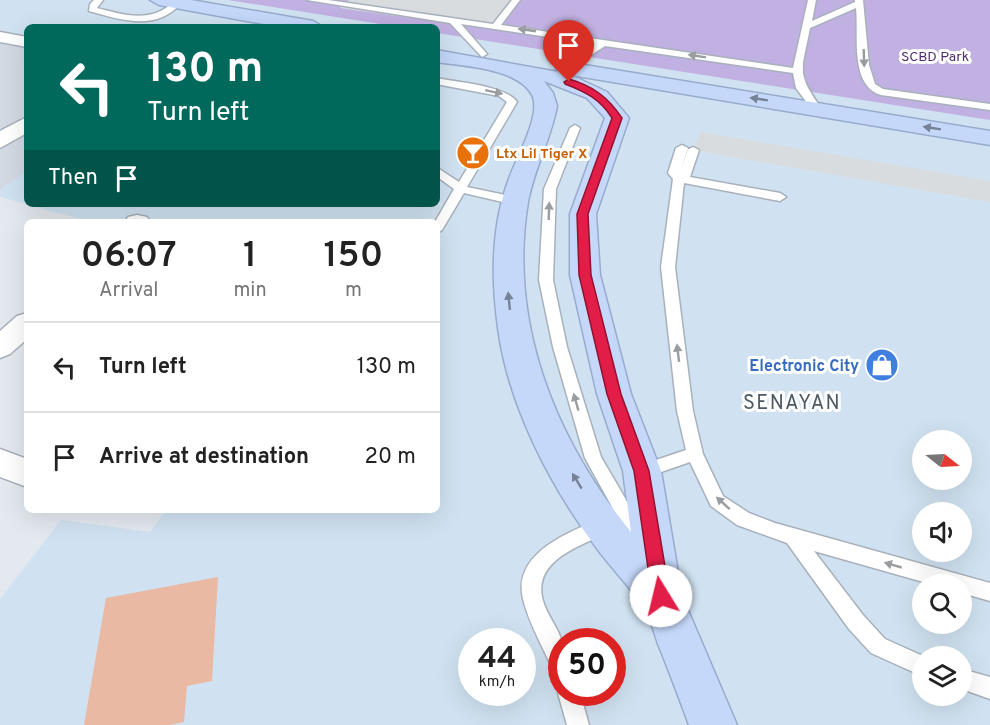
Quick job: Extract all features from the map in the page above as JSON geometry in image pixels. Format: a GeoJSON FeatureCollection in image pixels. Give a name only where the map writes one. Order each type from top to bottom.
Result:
{"type":"FeatureCollection","features":[{"type":"Feature","properties":{"kind":"main road"},"geometry":{"type":"LineString","coordinates":[[168,2],[296,24]]}},
{"type":"Feature","properties":{"kind":"main road"},"geometry":{"type":"LineString","coordinates":[[440,48],[569,82],[591,91],[607,102],[617,118],[583,214],[585,275],[614,394],[642,471],[661,596]]}},
{"type":"Feature","properties":{"kind":"main road"},"geometry":{"type":"LineString","coordinates":[[440,56],[566,68],[990,138]]}},
{"type":"Feature","properties":{"kind":"main road"},"geometry":{"type":"LineString","coordinates":[[494,61],[533,82],[545,95],[546,106],[515,201],[507,284],[512,331],[542,424],[611,515],[661,596],[713,725]]}},
{"type":"Feature","properties":{"kind":"street"},"geometry":{"type":"LineString","coordinates":[[0,37],[24,41]]}},
{"type":"Feature","properties":{"kind":"street"},"geometry":{"type":"LineString","coordinates":[[0,122],[24,125]]}},
{"type":"Feature","properties":{"kind":"street"},"geometry":{"type":"LineString","coordinates":[[0,141],[24,126]]}},
{"type":"Feature","properties":{"kind":"street"},"geometry":{"type":"LineString","coordinates":[[0,347],[24,326]]}},
{"type":"Feature","properties":{"kind":"street"},"geometry":{"type":"LineString","coordinates":[[0,463],[24,472]]}},
{"type":"Feature","properties":{"kind":"lane"},"geometry":{"type":"LineString","coordinates":[[99,0],[93,4],[92,9],[130,19],[156,17],[173,9],[168,2]]}},
{"type":"Feature","properties":{"kind":"lane"},"geometry":{"type":"LineString","coordinates":[[311,0],[331,1],[797,71]]}},
{"type":"Feature","properties":{"kind":"lane"},"geometry":{"type":"LineString","coordinates":[[368,8],[376,0]]}},
{"type":"Feature","properties":{"kind":"lane"},"geometry":{"type":"LineString","coordinates":[[496,26],[516,0]]}},
{"type":"Feature","properties":{"kind":"lane"},"geometry":{"type":"LineString","coordinates":[[812,0],[797,71],[801,88],[817,109]]}},
{"type":"Feature","properties":{"kind":"lane"},"geometry":{"type":"LineString","coordinates":[[808,26],[859,1],[863,18],[865,78],[870,86],[881,92],[990,107]]}},
{"type":"Feature","properties":{"kind":"lane"},"geometry":{"type":"LineString","coordinates":[[452,20],[494,61]]}},
{"type":"Feature","properties":{"kind":"lane"},"geometry":{"type":"LineString","coordinates":[[566,68],[605,42]]}},
{"type":"Feature","properties":{"kind":"lane"},"geometry":{"type":"LineString","coordinates":[[440,82],[502,94],[509,96],[512,102],[440,223]]}},
{"type":"Feature","properties":{"kind":"lane"},"geometry":{"type":"LineString","coordinates":[[575,128],[550,189],[546,280],[560,347],[611,515]]}},
{"type":"Feature","properties":{"kind":"lane"},"geometry":{"type":"LineString","coordinates":[[679,179],[686,175],[688,149]]}},
{"type":"Feature","properties":{"kind":"lane"},"geometry":{"type":"LineString","coordinates":[[440,173],[461,189],[515,201]]}},
{"type":"Feature","properties":{"kind":"lane"},"geometry":{"type":"LineString","coordinates":[[679,179],[780,197]]}},
{"type":"Feature","properties":{"kind":"lane"},"geometry":{"type":"LineString","coordinates":[[679,179],[668,267],[685,411],[695,454],[717,501],[743,519],[793,537],[990,592]]}},
{"type":"Feature","properties":{"kind":"lane"},"geometry":{"type":"LineString","coordinates":[[548,630],[532,597],[530,577],[536,565],[611,515],[642,471],[695,454]]}},
{"type":"Feature","properties":{"kind":"lane"},"geometry":{"type":"LineString","coordinates":[[793,537],[856,622],[878,646],[912,661]]}},
{"type":"Feature","properties":{"kind":"lane"},"geometry":{"type":"LineString","coordinates":[[972,682],[990,688]]}},
{"type":"Feature","properties":{"kind":"lane"},"geometry":{"type":"LineString","coordinates":[[573,706],[578,725]]}},
{"type":"Feature","properties":{"kind":"shaded area"},"geometry":{"type":"Polygon","coordinates":[[[0,0],[990,0],[990,725],[0,725],[0,599],[61,520],[150,532],[164,513],[440,513],[440,219],[80,219],[36,207],[440,207],[440,24],[24,24],[24,39],[0,35],[0,0]]]}},
{"type":"Feature","properties":{"kind":"shaded area"},"geometry":{"type":"Polygon","coordinates":[[[349,0],[512,0],[489,29],[340,8],[349,0]]]}},
{"type":"Feature","properties":{"kind":"shaded area"},"geometry":{"type":"Polygon","coordinates":[[[0,35],[24,39],[24,173],[0,190],[0,35]]]}},
{"type":"Feature","properties":{"kind":"shaded area"},"geometry":{"type":"Polygon","coordinates":[[[700,132],[990,181],[990,202],[693,150],[700,132]]]}},
{"type":"Feature","properties":{"kind":"shaded area"},"geometry":{"type":"Polygon","coordinates":[[[24,173],[24,204],[0,197],[0,190],[24,173]]]}},
{"type":"Feature","properties":{"kind":"shaded area"},"geometry":{"type":"Polygon","coordinates":[[[218,577],[212,681],[187,686],[184,722],[169,725],[84,725],[106,598],[218,577]]]}},
{"type":"Feature","properties":{"kind":"green space","name":"SCBD Park"},"geometry":{"type":"Polygon","coordinates":[[[228,0],[990,0],[990,120],[440,33],[440,24],[380,24],[228,0]]]}},
{"type":"Feature","properties":{"kind":"place","name":"Ltx Lil Tiger X"},"geometry":{"type":"Point","coordinates":[473,153]}},
{"type":"Feature","properties":{"kind":"place","name":"Electronic City"},"geometry":{"type":"Point","coordinates":[882,365]}},
{"type":"Feature","properties":{"kind":"district","name":"SENAYAN"},"geometry":{"type":"Point","coordinates":[792,402]}},
{"type":"Feature","properties":{"kind":"route"},"geometry":{"type":"LineString","coordinates":[[569,82],[591,91],[607,102],[617,118],[583,214],[585,275],[614,394],[642,471],[661,596]]}}]}
